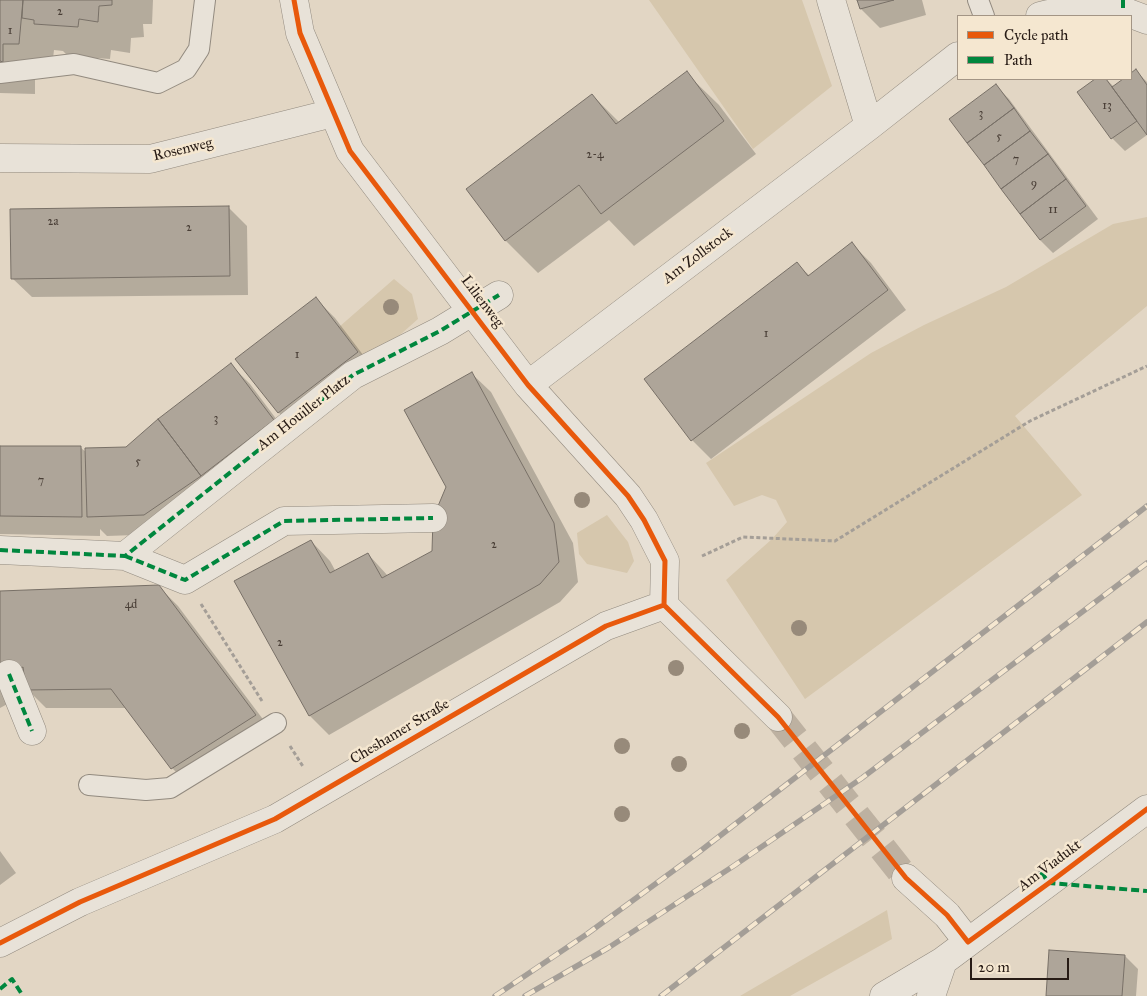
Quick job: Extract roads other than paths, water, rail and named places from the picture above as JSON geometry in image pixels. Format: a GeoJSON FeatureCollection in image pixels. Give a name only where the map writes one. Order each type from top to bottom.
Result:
{"type":"FeatureCollection","features":[{"type":"Feature","properties":{"kind":"street","name":"Lilienweg"},"geometry":{"type":"LineString","coordinates":[[294,0],[300,33],[350,151],[528,385],[628,496],[644,520],[665,561],[664,604]]}},
{"type":"Feature","properties":{"kind":"street"},"geometry":{"type":"LineString","coordinates":[[831,0],[869,126]]}},
{"type":"Feature","properties":{"kind":"street"},"geometry":{"type":"LineString","coordinates":[[1044,15],[1131,10]]}},
{"type":"Feature","properties":{"kind":"street","name":"Am Zollstock"},"geometry":{"type":"LineString","coordinates":[[528,385],[957,57]]}},
{"type":"Feature","properties":{"kind":"street","name":"Rosenweg"},"geometry":{"type":"LineString","coordinates":[[0,158],[150,159],[333,113]]}},
{"type":"Feature","properties":{"kind":"street","name":"Am Houiller Platz"},"geometry":{"type":"LineString","coordinates":[[125,556],[353,375],[440,331],[499,295]]}},
{"type":"Feature","properties":{"kind":"street"},"geometry":{"type":"LineString","coordinates":[[0,550],[125,556],[185,580],[284,521],[433,518]]}},
{"type":"Feature","properties":{"kind":"street"},"geometry":{"type":"LineString","coordinates":[[664,604],[778,717]]}},
{"type":"Feature","properties":{"kind":"street","name":"Cheshamer Straße"},"geometry":{"type":"LineString","coordinates":[[0,943],[80,902],[275,819],[606,626],[664,604]]}},
{"type":"Feature","properties":{"kind":"street"},"geometry":{"type":"LineString","coordinates":[[9,674],[32,731]]}},
{"type":"Feature","properties":{"kind":"street","name":"Am Viadukt"},"geometry":{"type":"LineString","coordinates":[[884,996],[943,961],[1147,808]]}},
{"type":"Feature","properties":{"kind":"street"},"geometry":{"type":"LineString","coordinates":[[906,878],[947,915],[968,942]]}},
{"type":"Feature","properties":{"kind":"street"},"geometry":{"type":"LineString","coordinates":[[931,996],[943,961]]}},
{"type":"Feature","properties":{"kind":"lane"},"geometry":{"type":"LineString","coordinates":[[0,73],[74,64],[158,83],[186,69],[199,49],[205,0]]}},
{"type":"Feature","properties":{"kind":"lane"},"geometry":{"type":"LineString","coordinates":[[978,0],[984,15]]}},
{"type":"Feature","properties":{"kind":"lane"},"geometry":{"type":"LineString","coordinates":[[89,785],[146,790],[170,788],[276,723]]}},
{"type":"Feature","properties":{"kind":"tunnel"},"geometry":{"type":"LineString","coordinates":[[778,717],[906,878]]}},
{"type":"Feature","properties":{"kind":"railway"},"geometry":{"type":"LineString","coordinates":[[495,996],[587,934],[699,852],[1147,506]]}},
{"type":"Feature","properties":{"kind":"railway"},"geometry":{"type":"LineString","coordinates":[[525,996],[608,948],[735,865],[862,778],[1147,563]]}},
{"type":"Feature","properties":{"kind":"railway"},"geometry":{"type":"LineString","coordinates":[[661,996],[1147,622]]}}]}
